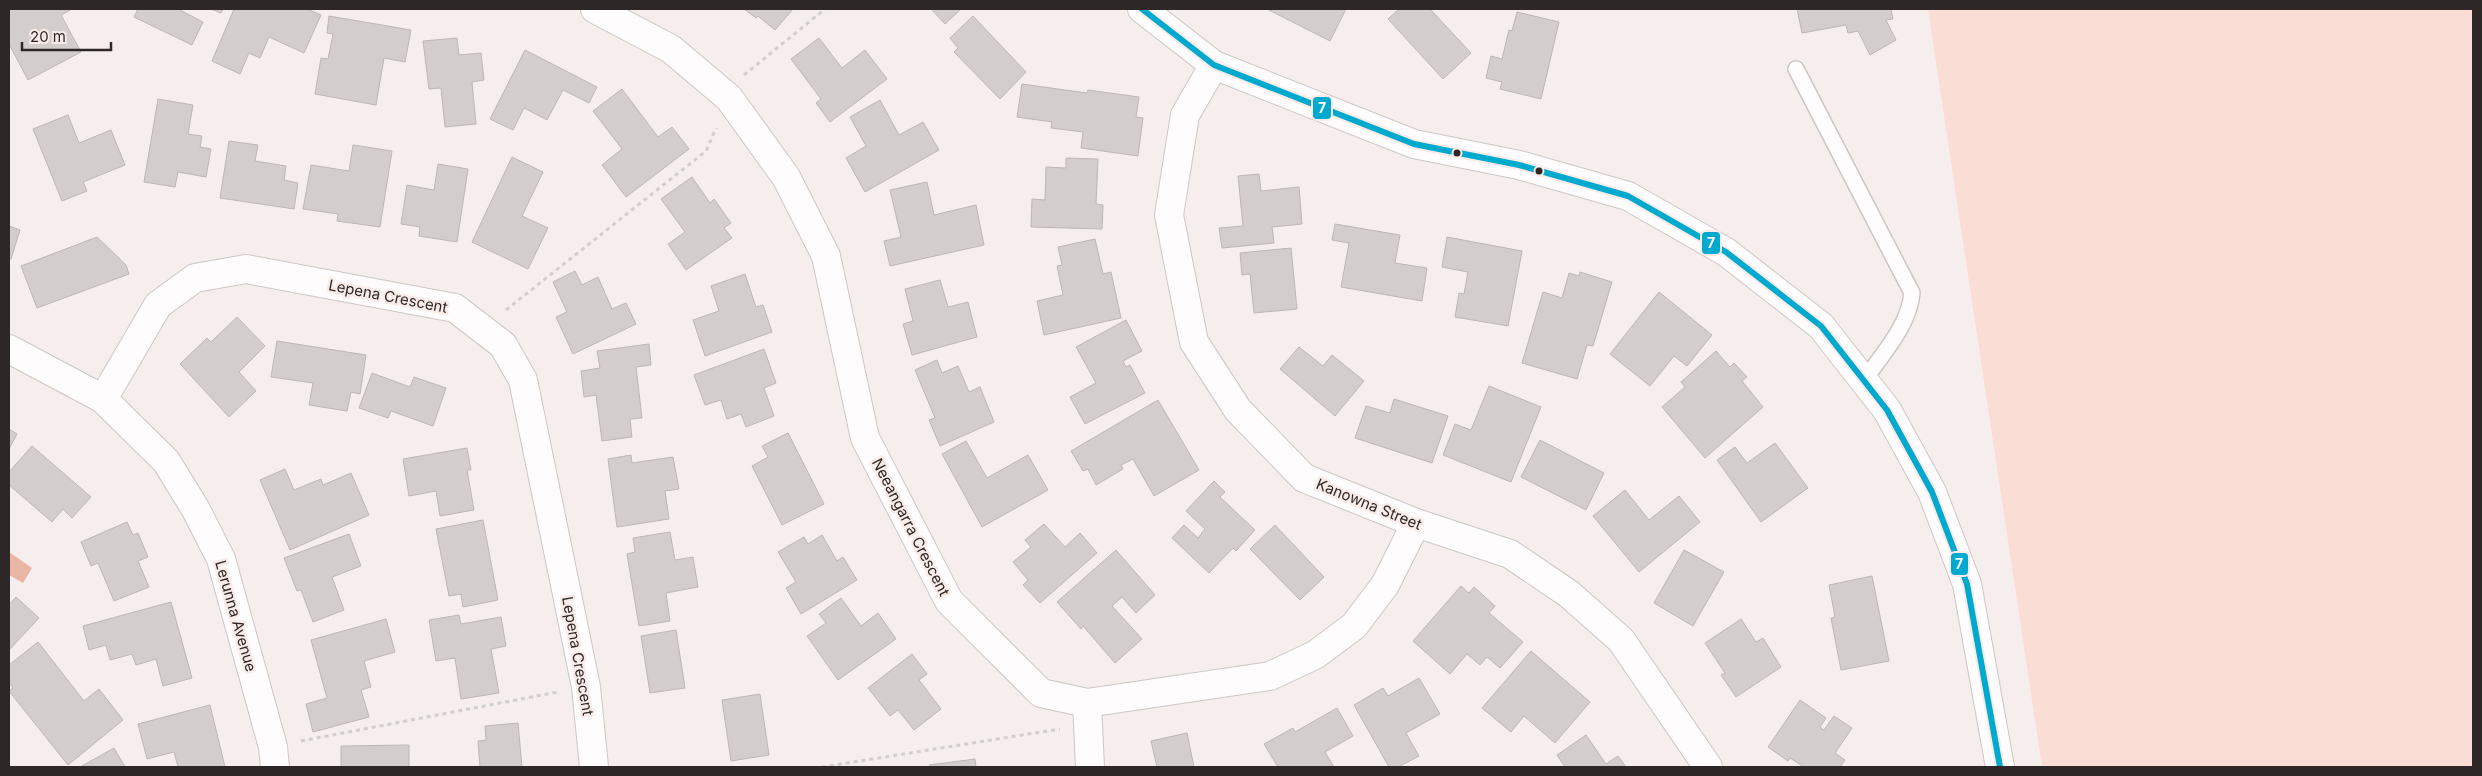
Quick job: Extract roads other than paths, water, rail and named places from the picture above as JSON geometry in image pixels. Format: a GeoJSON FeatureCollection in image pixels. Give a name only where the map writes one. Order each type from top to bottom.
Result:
{"type":"FeatureCollection","features":[{"type":"Feature","properties":{"kind":"street","name":"Neeangarra Crescent"},"geometry":{"type":"LineString","coordinates":[[595,9],[671,49],[729,98],[786,177],[826,256],[865,438],[949,601],[1041,693],[1087,714],[1270,676],[1315,655],[1354,626],[1385,585],[1416,523]]}},
{"type":"Feature","properties":{"kind":"street"},"geometry":{"type":"LineString","coordinates":[[1142,9],[1214,65],[1414,144],[1519,165],[1628,196],[1726,252],[1821,326],[1887,410],[1932,492],[1967,584],[2000,767]]}},
{"type":"Feature","properties":{"kind":"street","name":"Kanowna Street"},"geometry":{"type":"LineString","coordinates":[[1214,65],[1185,115],[1169,215],[1194,342],[1238,410],[1304,478],[1416,523],[1510,554],[1569,594],[1621,640],[1708,767]]}},
{"type":"Feature","properties":{"kind":"street","name":"Lepena Crescent"},"geometry":{"type":"LineString","coordinates":[[103,399],[158,305],[195,278],[246,269],[454,308],[503,345],[523,380],[586,687],[594,767]]}},
{"type":"Feature","properties":{"kind":"street","name":"Lerunna Avenue"},"geometry":{"type":"LineString","coordinates":[[9,349],[103,399],[166,461],[195,508],[221,559],[274,757]]}},
{"type":"Feature","properties":{"kind":"street"},"geometry":{"type":"LineString","coordinates":[[1087,714],[1090,767]]}},
{"type":"Feature","properties":{"kind":"lane"},"geometry":{"type":"LineString","coordinates":[[1796,69],[1912,293],[1910,310],[1903,323],[1864,381]]}}]}
